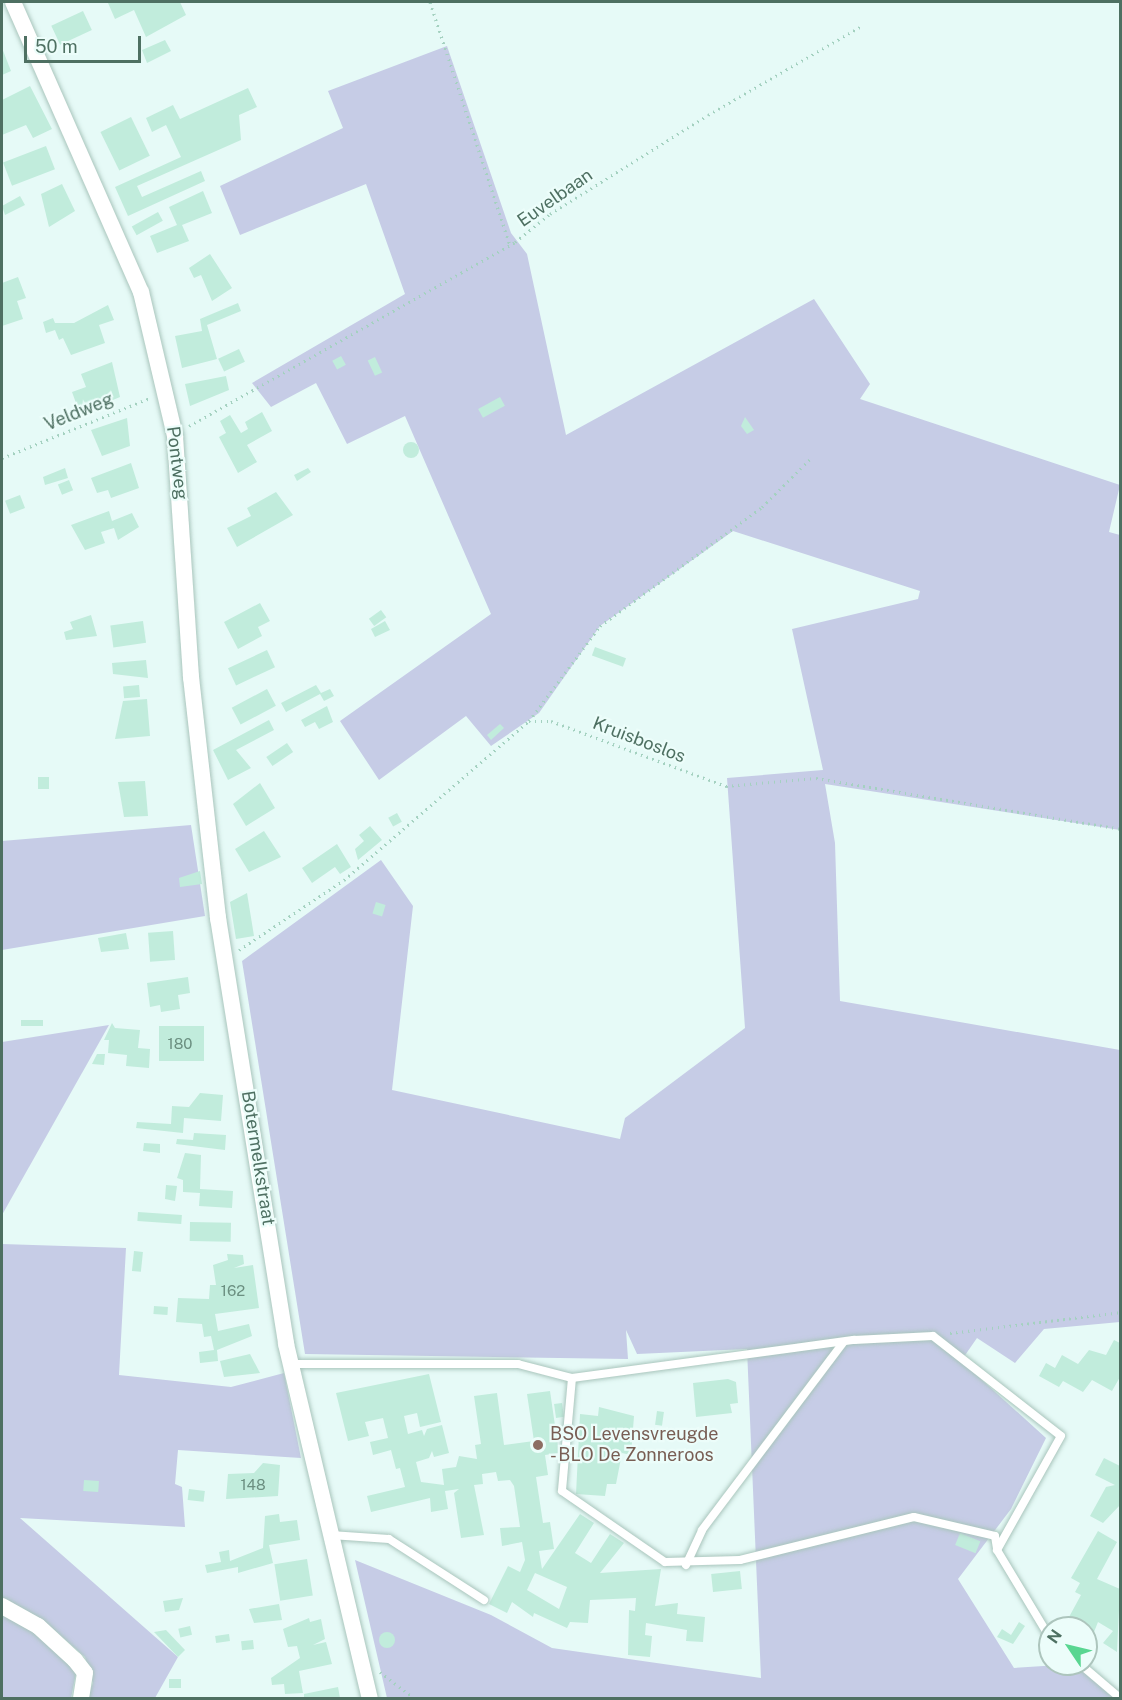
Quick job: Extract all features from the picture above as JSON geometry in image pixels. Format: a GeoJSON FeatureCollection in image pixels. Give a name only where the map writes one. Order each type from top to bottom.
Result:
{"type":"FeatureCollection","features":[{"type":"Feature","properties":{"kind":"street","name":"Pontweg"},"geometry":{"type":"LineString","coordinates":[[13,2],[141,292],[174,428],[191,677],[224,952]]}},
{"type":"Feature","properties":{"kind":"street","name":"Botermelkstraat"},"geometry":{"type":"LineString","coordinates":[[224,952],[290,1364],[370,1698]]}},
{"type":"Feature","properties":{"kind":"street"},"geometry":{"type":"LineString","coordinates":[[2,1606],[38,1626],[75,1660],[85,1673],[81,1698]]}},
{"type":"Feature","properties":{"kind":"lane"},"geometry":{"type":"LineString","coordinates":[[290,1364],[519,1364],[572,1378],[627,1368],[933,1335],[1061,1436],[997,1550]]}},
{"type":"Feature","properties":{"kind":"lane"},"geometry":{"type":"LineString","coordinates":[[686,1564],[702,1530],[843,1343]]}},
{"type":"Feature","properties":{"kind":"lane"},"geometry":{"type":"LineString","coordinates":[[572,1378],[562,1491],[665,1562],[686,1564],[740,1560],[914,1517],[995,1536],[997,1550],[1038,1618]]}},
{"type":"Feature","properties":{"kind":"lane"},"geometry":{"type":"LineString","coordinates":[[331,1535],[389,1539],[484,1600]]}},
{"type":"Feature","properties":{"kind":"lane"},"geometry":{"type":"LineString","coordinates":[[1094,1676],[1120,1698]]}},
{"type":"Feature","properties":{"kind":"path"},"geometry":{"type":"LineString","coordinates":[[430,2],[510,245]]}},
{"type":"Feature","properties":{"kind":"path","name":"Euvelbaan"},"geometry":{"type":"LineString","coordinates":[[174,428],[190,426],[263,388],[510,245],[550,214],[688,127],[860,27]]}},
{"type":"Feature","properties":{"kind":"path","name":"Veldweg"},"geometry":{"type":"LineString","coordinates":[[2,458],[166,392]]}},
{"type":"Feature","properties":{"kind":"path"},"geometry":{"type":"LineString","coordinates":[[224,952],[252,947],[344,880],[529,721],[600,626],[762,507],[811,458]]}},
{"type":"Feature","properties":{"kind":"path","name":"Kruisboslos"},"geometry":{"type":"LineString","coordinates":[[529,721],[551,721],[726,786],[816,778],[1120,829]]}},
{"type":"Feature","properties":{"kind":"path"},"geometry":{"type":"LineString","coordinates":[[933,1335],[1120,1312]]}},
{"type":"Feature","properties":{"kind":"path"},"geometry":{"type":"LineString","coordinates":[[359,1655],[414,1698]]}},
{"type":"Feature","properties":{"kind":"shaded area"},"geometry":{"type":"Polygon","coordinates":[[[447,46],[511,233],[527,254],[566,435],[814,299],[870,384],[860,399],[1120,485],[1109,532],[1120,535],[1120,830],[825,784],[835,843],[840,1001],[1120,1050],[1120,1322],[1044,1329],[1015,1363],[977,1338],[961,1361],[1046,1438],[1011,1509],[958,1579],[1014,1668],[1038,1666],[1038,1676],[1090,1676],[1117,1698],[387,1698],[355,1560],[491,1615],[552,1648],[761,1678],[747,1349],[637,1354],[626,1330],[628,1359],[305,1354],[242,961],[381,860],[413,906],[392,1090],[620,1139],[625,1118],[745,1028],[727,778],[823,770],[792,629],[918,599],[920,591],[733,531],[600,626],[539,713],[491,746],[466,716],[379,780],[340,721],[491,614],[405,416],[347,444],[316,383],[271,407],[252,383],[405,294],[366,184],[240,235],[220,186],[343,128],[328,91],[447,46]]]}},
{"type":"Feature","properties":{"kind":"shaded area"},"geometry":{"type":"Polygon","coordinates":[[[191,825],[205,916],[2,950],[2,841],[191,825]]]}},
{"type":"Feature","properties":{"kind":"shaded area"},"geometry":{"type":"Polygon","coordinates":[[[109,1025],[2,1215],[2,1042],[109,1025]]]}},
{"type":"Feature","properties":{"kind":"shaded area"},"geometry":{"type":"Polygon","coordinates":[[[2,1244],[126,1248],[119,1375],[231,1387],[284,1373],[301,1458],[178,1450],[175,1484],[182,1487],[185,1527],[20,1518],[178,1657],[155,1698],[87,1698],[93,1683],[85,1657],[43,1620],[2,1598],[2,1244]]]}},
{"type":"Feature","properties":{"kind":"shaded area"},"geometry":{"type":"Polygon","coordinates":[[[2,1613],[38,1633],[69,1663],[76,1673],[71,1698],[2,1698],[2,1613]]]}},
{"type":"Feature","properties":{"kind":"building"},"geometry":{"type":"Polygon","coordinates":[[[180,2],[186,15],[146,37],[134,10],[115,19],[108,3],[180,2]]]}},
{"type":"Feature","properties":{"kind":"building"},"geometry":{"type":"Polygon","coordinates":[[[83,11],[92,30],[60,45],[51,26],[83,11]]]}},
{"type":"Feature","properties":{"kind":"building"},"geometry":{"type":"Polygon","coordinates":[[[165,40],[171,51],[147,63],[142,50],[165,40]]]}},
{"type":"Feature","properties":{"kind":"building"},"geometry":{"type":"Polygon","coordinates":[[[2,48],[11,71],[2,75],[2,48]]]}},
{"type":"Feature","properties":{"kind":"building"},"geometry":{"type":"Polygon","coordinates":[[[30,86],[52,129],[33,138],[26,125],[2,135],[2,100],[30,86]]]}},
{"type":"Feature","properties":{"kind":"building"},"geometry":{"type":"Polygon","coordinates":[[[248,88],[257,107],[239,115],[241,140],[137,186],[142,197],[201,171],[205,181],[128,216],[115,187],[181,157],[166,125],[152,132],[146,118],[173,105],[180,119],[248,88]]]}},
{"type":"Feature","properties":{"kind":"building"},"geometry":{"type":"Polygon","coordinates":[[[131,117],[150,156],[119,171],[100,132],[131,117]]]}},
{"type":"Feature","properties":{"kind":"building"},"geometry":{"type":"Polygon","coordinates":[[[46,146],[55,169],[12,186],[3,162],[46,146]]]}},
{"type":"Feature","properties":{"kind":"building"},"geometry":{"type":"Polygon","coordinates":[[[62,184],[75,211],[49,227],[41,194],[62,184]]]}},
{"type":"Feature","properties":{"kind":"building"},"geometry":{"type":"Polygon","coordinates":[[[203,191],[212,213],[182,225],[189,241],[157,253],[150,236],[177,225],[169,207],[203,191]]]}},
{"type":"Feature","properties":{"kind":"building"},"geometry":{"type":"Polygon","coordinates":[[[20,196],[25,205],[5,215],[2,206],[20,196]]]}},
{"type":"Feature","properties":{"kind":"building"},"geometry":{"type":"Polygon","coordinates":[[[158,212],[163,221],[137,235],[132,227],[158,212]]]}},
{"type":"Feature","properties":{"kind":"building"},"geometry":{"type":"Polygon","coordinates":[[[210,254],[232,288],[212,301],[201,275],[194,278],[189,268],[210,254]]]}},
{"type":"Feature","properties":{"kind":"building"},"geometry":{"type":"Polygon","coordinates":[[[18,277],[26,298],[17,301],[23,319],[2,326],[2,283],[18,277]]]}},
{"type":"Feature","properties":{"kind":"building"},"geometry":{"type":"Polygon","coordinates":[[[238,303],[241,311],[207,325],[217,359],[182,368],[175,336],[202,331],[200,319],[238,303]]]}},
{"type":"Feature","properties":{"kind":"building"},"geometry":{"type":"Polygon","coordinates":[[[108,305],[114,320],[99,325],[105,343],[71,355],[63,338],[59,340],[55,330],[46,333],[43,322],[53,318],[55,323],[74,323],[108,305]]]}},
{"type":"Feature","properties":{"kind":"building"},"geometry":{"type":"Polygon","coordinates":[[[239,349],[245,362],[224,371],[218,359],[239,349]]]}},
{"type":"Feature","properties":{"kind":"building"},"geometry":{"type":"Polygon","coordinates":[[[341,356],[346,365],[337,370],[332,361],[341,356]]]}},
{"type":"Feature","properties":{"kind":"building"},"geometry":{"type":"Polygon","coordinates":[[[375,357],[382,372],[375,376],[368,360],[375,357]]]}},
{"type":"Feature","properties":{"kind":"building"},"geometry":{"type":"Polygon","coordinates":[[[112,362],[120,397],[80,414],[72,392],[86,387],[81,374],[112,362]]]}},
{"type":"Feature","properties":{"kind":"building"},"geometry":{"type":"Polygon","coordinates":[[[226,376],[229,390],[190,406],[185,384],[226,376]]]}},
{"type":"Feature","properties":{"kind":"building"},"geometry":{"type":"Polygon","coordinates":[[[500,397],[505,406],[483,418],[478,409],[500,397]]]}},
{"type":"Feature","properties":{"kind":"building"},"geometry":{"type":"Polygon","coordinates":[[[262,412],[272,431],[247,445],[257,462],[238,473],[219,437],[226,433],[220,421],[230,415],[241,433],[248,429],[245,422],[262,412]]]}},
{"type":"Feature","properties":{"kind":"building"},"geometry":{"type":"Polygon","coordinates":[[[745,417],[754,430],[747,434],[741,426],[745,417]]]}},
{"type":"Feature","properties":{"kind":"building"},"geometry":{"type":"Polygon","coordinates":[[[127,418],[130,446],[102,456],[91,430],[127,418]]]}},
{"type":"Feature","properties":{"kind":"building"},"geometry":{"type":"Polygon","coordinates":[[[408,442],[414,442],[419,450],[417,456],[408,458],[403,453],[403,447],[408,442]]]}},
{"type":"Feature","properties":{"kind":"building"},"geometry":{"type":"Polygon","coordinates":[[[131,463],[139,488],[111,498],[108,490],[97,493],[91,478],[131,463]]]}},
{"type":"Feature","properties":{"kind":"building"},"geometry":{"type":"Polygon","coordinates":[[[65,468],[68,478],[45,485],[43,477],[65,468]]]}},
{"type":"Feature","properties":{"kind":"building"},"geometry":{"type":"Polygon","coordinates":[[[308,468],[311,472],[297,481],[294,475],[308,468]]]}},
{"type":"Feature","properties":{"kind":"building"},"geometry":{"type":"Polygon","coordinates":[[[69,480],[73,490],[62,495],[58,484],[69,480]]]}},
{"type":"Feature","properties":{"kind":"building"},"geometry":{"type":"Polygon","coordinates":[[[276,492],[293,515],[237,547],[227,528],[251,516],[247,508],[276,492]]]}},
{"type":"Feature","properties":{"kind":"building"},"geometry":{"type":"Polygon","coordinates":[[[20,495],[25,508],[10,514],[5,501],[20,495]]]}},
{"type":"Feature","properties":{"kind":"building"},"geometry":{"type":"Polygon","coordinates":[[[109,511],[112,521],[132,513],[139,527],[118,540],[114,528],[101,532],[105,543],[85,550],[71,525],[109,511]]]}},
{"type":"Feature","properties":{"kind":"building"},"geometry":{"type":"Polygon","coordinates":[[[260,603],[270,621],[258,627],[262,636],[238,649],[224,622],[260,603]]]}},
{"type":"Feature","properties":{"kind":"building"},"geometry":{"type":"Polygon","coordinates":[[[381,610],[386,617],[374,626],[369,619],[381,610]]]}},
{"type":"Feature","properties":{"kind":"building"},"geometry":{"type":"Polygon","coordinates":[[[91,615],[97,636],[66,640],[64,632],[73,629],[70,622],[91,615]]]}},
{"type":"Feature","properties":{"kind":"building"},"geometry":{"type":"Polygon","coordinates":[[[143,621],[146,643],[113,647],[110,626],[143,621]]]}},
{"type":"Feature","properties":{"kind":"building"},"geometry":{"type":"Polygon","coordinates":[[[385,621],[390,630],[375,637],[371,629],[385,621]]]}},
{"type":"Feature","properties":{"kind":"building"},"geometry":{"type":"Polygon","coordinates":[[[595,647],[626,658],[623,667],[592,655],[595,647]]]}},
{"type":"Feature","properties":{"kind":"building"},"geometry":{"type":"Polygon","coordinates":[[[267,650],[275,667],[236,685],[228,668],[267,650]]]}},
{"type":"Feature","properties":{"kind":"building"},"geometry":{"type":"Polygon","coordinates":[[[146,660],[148,678],[113,674],[112,663],[146,660]]]}},
{"type":"Feature","properties":{"kind":"building"},"geometry":{"type":"Polygon","coordinates":[[[139,685],[140,697],[124,698],[123,686],[139,685]]]}},
{"type":"Feature","properties":{"kind":"building"},"geometry":{"type":"Polygon","coordinates":[[[316,685],[321,693],[330,689],[334,696],[324,701],[320,694],[286,712],[281,703],[316,685]]]}},
{"type":"Feature","properties":{"kind":"building"},"geometry":{"type":"Polygon","coordinates":[[[267,689],[276,706],[241,725],[232,708],[267,689]]]}},
{"type":"Feature","properties":{"kind":"building"},"geometry":{"type":"Polygon","coordinates":[[[147,699],[150,736],[115,739],[123,701],[147,699]]]}},
{"type":"Feature","properties":{"kind":"building"},"geometry":{"type":"Polygon","coordinates":[[[327,706],[333,722],[319,729],[315,722],[305,727],[301,720],[327,706]]]}},
{"type":"Feature","properties":{"kind":"building"},"geometry":{"type":"Polygon","coordinates":[[[269,720],[274,730],[236,750],[251,768],[228,780],[213,750],[269,720]]]}},
{"type":"Feature","properties":{"kind":"building"},"geometry":{"type":"Polygon","coordinates":[[[500,724],[504,728],[491,740],[487,735],[500,724]]]}},
{"type":"Feature","properties":{"kind":"building"},"geometry":{"type":"Polygon","coordinates":[[[287,743],[293,752],[272,766],[266,757],[287,743]]]}},
{"type":"Feature","properties":{"kind":"building"},"geometry":{"type":"Polygon","coordinates":[[[38,777],[49,777],[49,789],[38,789],[38,777]]]}},
{"type":"Feature","properties":{"kind":"building"},"geometry":{"type":"Polygon","coordinates":[[[145,781],[148,816],[124,817],[118,782],[145,781]]]}},
{"type":"Feature","properties":{"kind":"building"},"geometry":{"type":"Polygon","coordinates":[[[260,783],[275,808],[246,826],[233,804],[260,783]]]}},
{"type":"Feature","properties":{"kind":"building"},"geometry":{"type":"Polygon","coordinates":[[[397,813],[402,822],[393,827],[388,818],[397,813]]]}},
{"type":"Feature","properties":{"kind":"building"},"geometry":{"type":"Polygon","coordinates":[[[370,826],[382,840],[358,860],[355,849],[364,841],[359,835],[370,826]]]}},
{"type":"Feature","properties":{"kind":"building"},"geometry":{"type":"Polygon","coordinates":[[[264,831],[281,857],[249,872],[235,849],[264,831]]]}},
{"type":"Feature","properties":{"kind":"building"},"geometry":{"type":"Polygon","coordinates":[[[337,844],[351,867],[340,874],[335,867],[312,883],[302,868],[337,844]]]}},
{"type":"Feature","properties":{"kind":"building"},"geometry":{"type":"Polygon","coordinates":[[[200,871],[202,884],[180,887],[179,878],[200,871]]]}},
{"type":"Feature","properties":{"kind":"building"},"geometry":{"type":"Polygon","coordinates":[[[247,893],[254,936],[236,939],[230,902],[247,893]]]}},
{"type":"Feature","properties":{"kind":"building"},"geometry":{"type":"Polygon","coordinates":[[[376,902],[386,905],[382,916],[372,913],[376,902]]]}},
{"type":"Feature","properties":{"kind":"building"},"geometry":{"type":"Polygon","coordinates":[[[173,931],[175,960],[150,962],[148,933],[173,931]]]}},
{"type":"Feature","properties":{"kind":"building"},"geometry":{"type":"Polygon","coordinates":[[[126,933],[129,949],[101,952],[98,938],[126,933]]]}},
{"type":"Feature","properties":{"kind":"building"},"geometry":{"type":"Polygon","coordinates":[[[188,977],[190,993],[178,995],[180,1009],[161,1012],[160,1005],[150,1007],[147,983],[188,977]]]}},
{"type":"Feature","properties":{"kind":"building"},"geometry":{"type":"Polygon","coordinates":[[[21,1020],[43,1020],[43,1026],[21,1026],[21,1020]]]}},
{"type":"Feature","properties":{"kind":"building"},"geometry":{"type":"Polygon","coordinates":[[[112,1023],[115,1028],[140,1030],[138,1048],[150,1049],[149,1068],[126,1066],[127,1055],[108,1053],[109,1040],[104,1040],[112,1023]]]}},
{"type":"Feature","properties":{"kind":"building"},"geometry":{"type":"Polygon","coordinates":[[[159,1026],[204,1026],[204,1061],[159,1061],[159,1026]]]}},
{"type":"Feature","properties":{"kind":"building"},"geometry":{"type":"Polygon","coordinates":[[[97,1054],[105,1054],[104,1065],[92,1064],[97,1054]]]}},
{"type":"Feature","properties":{"kind":"building"},"geometry":{"type":"Polygon","coordinates":[[[200,1093],[223,1095],[221,1121],[184,1118],[183,1133],[136,1128],[137,1122],[171,1124],[172,1106],[189,1107],[200,1093]]]}},
{"type":"Feature","properties":{"kind":"building"},"geometry":{"type":"Polygon","coordinates":[[[194,1133],[226,1135],[225,1150],[176,1144],[177,1139],[193,1140],[194,1133]]]}},
{"type":"Feature","properties":{"kind":"building"},"geometry":{"type":"Polygon","coordinates":[[[144,1143],[160,1144],[160,1153],[143,1151],[144,1143]]]}},
{"type":"Feature","properties":{"kind":"building"},"geometry":{"type":"Polygon","coordinates":[[[185,1153],[201,1155],[200,1189],[233,1191],[232,1208],[199,1206],[200,1193],[183,1192],[183,1180],[177,1178],[185,1153]]]}},
{"type":"Feature","properties":{"kind":"building"},"geometry":{"type":"Polygon","coordinates":[[[166,1185],[177,1186],[175,1201],[165,1199],[166,1185]]]}},
{"type":"Feature","properties":{"kind":"building"},"geometry":{"type":"Polygon","coordinates":[[[138,1212],[182,1215],[181,1224],[137,1221],[138,1212]]]}},
{"type":"Feature","properties":{"kind":"building"},"geometry":{"type":"Polygon","coordinates":[[[190,1222],[231,1223],[231,1242],[190,1241],[190,1222]]]}},
{"type":"Feature","properties":{"kind":"building"},"geometry":{"type":"Polygon","coordinates":[[[134,1251],[143,1252],[141,1272],[132,1271],[134,1251]]]}},
{"type":"Feature","properties":{"kind":"building"},"geometry":{"type":"Polygon","coordinates":[[[227,1254],[243,1255],[244,1264],[234,1268],[253,1265],[259,1308],[215,1314],[218,1331],[249,1324],[252,1336],[217,1350],[218,1361],[200,1363],[199,1352],[214,1350],[211,1336],[204,1337],[202,1324],[176,1322],[178,1298],[209,1299],[210,1285],[216,1285],[213,1265],[228,1260],[227,1254]]]}},
{"type":"Feature","properties":{"kind":"building"},"geometry":{"type":"Polygon","coordinates":[[[154,1306],[168,1307],[167,1315],[153,1314],[154,1306]]]}},
{"type":"Feature","properties":{"kind":"building"},"geometry":{"type":"Polygon","coordinates":[[[1114,1340],[1120,1343],[1120,1377],[1112,1391],[1092,1380],[1083,1392],[1063,1381],[1059,1387],[1039,1376],[1046,1363],[1055,1368],[1062,1355],[1078,1364],[1089,1350],[1106,1355],[1114,1340]]]}},
{"type":"Feature","properties":{"kind":"building"},"geometry":{"type":"Polygon","coordinates":[[[250,1354],[260,1373],[224,1377],[220,1361],[250,1354]]]}},
{"type":"Feature","properties":{"kind":"building"},"geometry":{"type":"Polygon","coordinates":[[[429,1374],[441,1422],[420,1427],[417,1413],[404,1416],[408,1434],[422,1430],[424,1436],[427,1429],[442,1425],[449,1453],[434,1457],[432,1451],[429,1458],[416,1462],[421,1482],[444,1485],[442,1469],[456,1467],[459,1456],[477,1459],[475,1445],[481,1444],[474,1396],[497,1393],[504,1445],[534,1441],[527,1394],[550,1391],[559,1453],[545,1455],[548,1475],[536,1477],[543,1523],[550,1522],[554,1549],[539,1551],[542,1569],[580,1514],[594,1523],[575,1553],[591,1563],[610,1534],[624,1543],[600,1573],[661,1569],[655,1606],[678,1603],[677,1614],[705,1617],[703,1642],[686,1641],[687,1630],[646,1623],[645,1635],[652,1636],[650,1657],[628,1655],[629,1610],[635,1611],[636,1598],[590,1600],[588,1623],[570,1622],[567,1628],[534,1613],[533,1617],[512,1602],[507,1613],[489,1604],[508,1566],[520,1572],[525,1560],[522,1542],[502,1546],[500,1528],[520,1527],[514,1486],[510,1480],[498,1481],[496,1472],[482,1474],[483,1484],[474,1485],[484,1535],[461,1538],[454,1493],[459,1489],[445,1491],[448,1509],[431,1512],[430,1498],[371,1512],[367,1496],[405,1487],[400,1468],[396,1469],[391,1450],[373,1455],[370,1442],[388,1438],[383,1418],[365,1422],[369,1436],[348,1441],[336,1393],[429,1374]],[[535,1573],[527,1590],[559,1609],[567,1587],[535,1573]]]}},
{"type":"Feature","properties":{"kind":"building"},"geometry":{"type":"Polygon","coordinates":[[[728,1379],[736,1382],[738,1403],[730,1404],[732,1413],[696,1417],[693,1383],[728,1379]]]}},
{"type":"Feature","properties":{"kind":"building"},"geometry":{"type":"Polygon","coordinates":[[[562,1403],[564,1417],[556,1418],[554,1404],[562,1403]]]}},
{"type":"Feature","properties":{"kind":"building"},"geometry":{"type":"Polygon","coordinates":[[[599,1407],[634,1416],[631,1455],[622,1453],[616,1484],[607,1484],[605,1496],[576,1494],[580,1414],[598,1416],[599,1407]]]}},
{"type":"Feature","properties":{"kind":"building"},"geometry":{"type":"Polygon","coordinates":[[[657,1411],[664,1412],[662,1426],[655,1425],[657,1411]]]}},
{"type":"Feature","properties":{"kind":"building"},"geometry":{"type":"Polygon","coordinates":[[[1104,1458],[1120,1466],[1120,1505],[1103,1523],[1090,1516],[1106,1487],[1115,1485],[1095,1475],[1104,1458]]]}},
{"type":"Feature","properties":{"kind":"building"},"geometry":{"type":"Polygon","coordinates":[[[263,1463],[280,1465],[278,1496],[226,1499],[228,1474],[254,1473],[263,1463]]]}},
{"type":"Feature","properties":{"kind":"building"},"geometry":{"type":"Polygon","coordinates":[[[84,1480],[99,1481],[98,1492],[83,1491],[84,1480]]]}},
{"type":"Feature","properties":{"kind":"building"},"geometry":{"type":"Polygon","coordinates":[[[189,1489],[205,1491],[204,1502],[188,1500],[189,1489]]]}},
{"type":"Feature","properties":{"kind":"building"},"geometry":{"type":"Polygon","coordinates":[[[279,1514],[280,1522],[297,1520],[300,1540],[269,1545],[273,1563],[238,1573],[238,1567],[207,1573],[205,1565],[221,1562],[219,1552],[229,1550],[230,1561],[263,1548],[265,1516],[279,1514]]]}},
{"type":"Feature","properties":{"kind":"building"},"geometry":{"type":"Polygon","coordinates":[[[1098,1531],[1117,1542],[1097,1579],[1120,1589],[1117,1652],[1103,1643],[1113,1631],[1098,1622],[1098,1616],[1070,1616],[1081,1595],[1075,1592],[1080,1583],[1071,1578],[1098,1531]]]}},
{"type":"Feature","properties":{"kind":"building"},"geometry":{"type":"Polygon","coordinates":[[[960,1533],[980,1541],[976,1553],[955,1545],[960,1533]]]}},
{"type":"Feature","properties":{"kind":"building"},"geometry":{"type":"Polygon","coordinates":[[[307,1559],[313,1596],[280,1601],[274,1564],[307,1559]]]}},
{"type":"Feature","properties":{"kind":"building"},"geometry":{"type":"Polygon","coordinates":[[[740,1571],[742,1589],[713,1592],[711,1574],[740,1571]]]}},
{"type":"Feature","properties":{"kind":"building"},"geometry":{"type":"Polygon","coordinates":[[[183,1598],[179,1610],[165,1612],[163,1601],[183,1598]]]}},
{"type":"Feature","properties":{"kind":"building"},"geometry":{"type":"Polygon","coordinates":[[[279,1604],[282,1620],[254,1623],[249,1609],[279,1604]]]}},
{"type":"Feature","properties":{"kind":"building"},"geometry":{"type":"Polygon","coordinates":[[[309,1618],[310,1622],[321,1619],[325,1639],[313,1645],[326,1642],[332,1664],[299,1671],[303,1693],[285,1694],[284,1684],[272,1685],[271,1678],[300,1658],[297,1646],[288,1647],[283,1629],[309,1618]]]}},
{"type":"Feature","properties":{"kind":"building"},"geometry":{"type":"Polygon","coordinates":[[[1019,1622],[1025,1626],[1013,1644],[997,1637],[1002,1629],[1011,1635],[1019,1622]]]}},
{"type":"Feature","properties":{"kind":"building"},"geometry":{"type":"Polygon","coordinates":[[[190,1626],[192,1635],[180,1637],[178,1629],[190,1626]]]}},
{"type":"Feature","properties":{"kind":"building"},"geometry":{"type":"Polygon","coordinates":[[[166,1630],[185,1650],[178,1657],[154,1632],[166,1630]]]}},
{"type":"Feature","properties":{"kind":"building"},"geometry":{"type":"Polygon","coordinates":[[[387,1632],[393,1634],[395,1640],[393,1646],[387,1648],[381,1646],[379,1640],[381,1634],[387,1632]]]}},
{"type":"Feature","properties":{"kind":"building"},"geometry":{"type":"Polygon","coordinates":[[[229,1634],[230,1641],[216,1643],[215,1636],[229,1634]]]}},
{"type":"Feature","properties":{"kind":"building"},"geometry":{"type":"Polygon","coordinates":[[[253,1640],[254,1649],[242,1650],[241,1641],[253,1640]]]}},
{"type":"Feature","properties":{"kind":"building"},"geometry":{"type":"Polygon","coordinates":[[[169,1679],[181,1679],[181,1688],[169,1688],[169,1679]]]}},
{"type":"Feature","properties":{"kind":"building"},"geometry":{"type":"Polygon","coordinates":[[[338,1687],[340,1698],[304,1698],[304,1694],[338,1687]]]}},
{"type":"Feature","properties":{"kind":"place","name":"BSO Levensvreugde - BLO De Zonneroos"},"geometry":{"type":"Point","coordinates":[538,1445]}}]}
